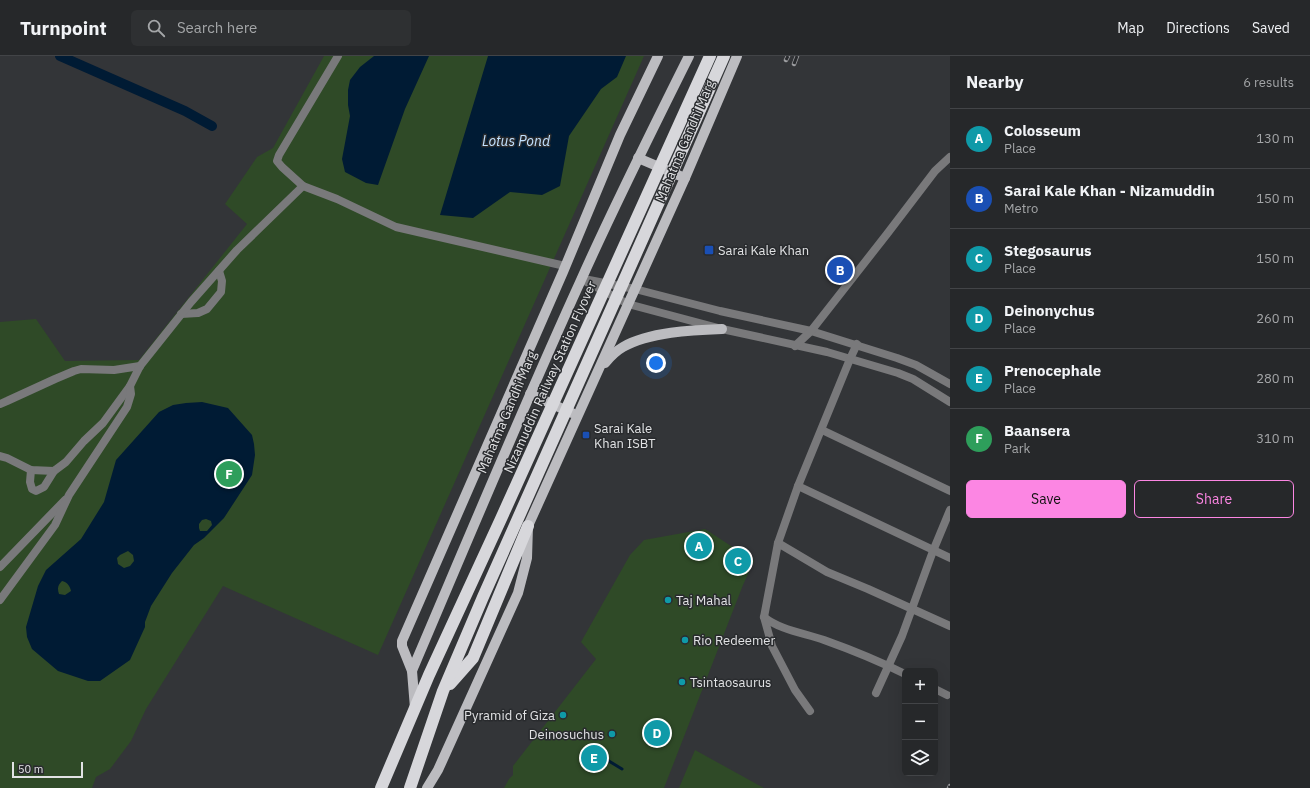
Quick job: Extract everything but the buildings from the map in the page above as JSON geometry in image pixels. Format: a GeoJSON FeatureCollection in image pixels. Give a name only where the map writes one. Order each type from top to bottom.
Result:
{"type":"FeatureCollection","features":[{"type":"Feature","properties":{"kind":"highway","name":"Nizamuddin Railway Station Flyover"},"geometry":{"type":"LineString","coordinates":[[415,710],[429,675],[710,56]]}},
{"type":"Feature","properties":{"kind":"highway"},"geometry":{"type":"LineString","coordinates":[[410,788],[444,691],[483,597],[724,56]]}},
{"type":"Feature","properties":{"kind":"highway"},"geometry":{"type":"LineString","coordinates":[[444,691],[473,658],[528,526]]}},
{"type":"Feature","properties":{"kind":"highway","name":"Mahatma Gandhi Marg"},"geometry":{"type":"LineString","coordinates":[[381,788],[415,710]]}},
{"type":"Feature","properties":{"kind":"main road"},"geometry":{"type":"LineString","coordinates":[[412,672],[402,646],[402,641],[565,266],[620,135],[658,56]]}},
{"type":"Feature","properties":{"kind":"main road","name":"Mahatma Gandhi Marg"},"geometry":{"type":"LineString","coordinates":[[415,710],[412,672],[530,394],[581,279],[638,158],[689,56]]}},
{"type":"Feature","properties":{"kind":"main road","name":"Mahatma Gandhi Marg"},"geometry":{"type":"LineString","coordinates":[[427,788],[438,770],[518,593],[527,558],[528,526],[685,178],[737,56]]}},
{"type":"Feature","properties":{"kind":"main road"},"geometry":{"type":"LineString","coordinates":[[638,158],[685,178]]}},
{"type":"Feature","properties":{"kind":"main road"},"geometry":{"type":"LineString","coordinates":[[598,371],[611,356],[623,347],[645,339],[684,331],[722,329]]}},
{"type":"Feature","properties":{"kind":"main road"},"geometry":{"type":"LineString","coordinates":[[530,394],[578,415]]}},
{"type":"Feature","properties":{"kind":"street"},"geometry":{"type":"LineString","coordinates":[[338,56],[279,156],[277,161],[282,167],[303,186],[337,199],[396,227],[565,266]]}},
{"type":"Feature","properties":{"kind":"street"},"geometry":{"type":"LineString","coordinates":[[795,346],[811,330],[935,171],[950,157]]}},
{"type":"Feature","properties":{"kind":"street"},"geometry":{"type":"LineString","coordinates":[[31,470],[30,482],[32,489],[36,491],[44,486],[54,471],[66,462],[84,441],[103,423],[130,386],[140,366],[181,314],[237,250],[303,186]]}},
{"type":"Feature","properties":{"kind":"street"},"geometry":{"type":"LineString","coordinates":[[181,314],[198,313],[208,309],[221,292],[222,281],[219,271]]}},
{"type":"Feature","properties":{"kind":"street"},"geometry":{"type":"LineString","coordinates":[[581,279],[635,289],[720,311],[811,330],[857,344],[916,365],[950,384]]}},
{"type":"Feature","properties":{"kind":"street"},"geometry":{"type":"LineString","coordinates":[[581,279],[628,304],[722,329],[827,352],[898,372],[914,379],[950,402]]}},
{"type":"Feature","properties":{"kind":"street"},"geometry":{"type":"LineString","coordinates":[[810,711],[795,690],[772,646],[764,617],[778,543],[798,486],[857,344]]}},
{"type":"Feature","properties":{"kind":"street"},"geometry":{"type":"LineString","coordinates":[[0,404],[74,371],[88,369],[114,370],[140,366]]}},
{"type":"Feature","properties":{"kind":"street"},"geometry":{"type":"LineString","coordinates":[[0,600],[55,526],[69,495],[127,407],[131,394],[130,386]]}},
{"type":"Feature","properties":{"kind":"street"},"geometry":{"type":"LineString","coordinates":[[822,430],[950,492]]}},
{"type":"Feature","properties":{"kind":"street"},"geometry":{"type":"LineString","coordinates":[[0,456],[31,470],[54,471]]}},
{"type":"Feature","properties":{"kind":"street"},"geometry":{"type":"LineString","coordinates":[[798,486],[950,558]]}},
{"type":"Feature","properties":{"kind":"street"},"geometry":{"type":"LineString","coordinates":[[0,567],[69,495]]}},
{"type":"Feature","properties":{"kind":"street"},"geometry":{"type":"LineString","coordinates":[[876,692],[902,636],[933,551],[950,510]]}},
{"type":"Feature","properties":{"kind":"street"},"geometry":{"type":"LineString","coordinates":[[778,543],[827,572],[950,626]]}},
{"type":"Feature","properties":{"kind":"street"},"geometry":{"type":"LineString","coordinates":[[764,617],[771,623],[825,640],[888,665],[902,672]]}},
{"type":"Feature","properties":{"kind":"street"},"geometry":{"type":"LineString","coordinates":[[938,690],[947,695]]}},
{"type":"Feature","properties":{"kind":"green space"},"geometry":{"type":"Polygon","coordinates":[[[324,56],[644,56],[378,655],[223,586],[146,709],[131,741],[110,769],[96,777],[92,788],[0,788],[0,322],[36,319],[65,361],[139,360],[247,224],[225,204],[257,157],[273,148],[324,56]]]}},
{"type":"Feature","properties":{"kind":"green space"},"geometry":{"type":"Polygon","coordinates":[[[705,529],[754,561],[743,585],[664,788],[504,788],[513,775],[513,766],[596,659],[581,642],[630,555],[644,540],[705,529]]]}},
{"type":"Feature","properties":{"kind":"green space"},"geometry":{"type":"Polygon","coordinates":[[[695,750],[762,787],[764,788],[679,788],[695,750]]]}},
{"type":"Feature","properties":{"kind":"water"},"geometry":{"type":"Polygon","coordinates":[[[374,56],[429,56],[405,109],[378,185],[366,183],[345,172],[342,159],[350,116],[348,90],[350,80],[360,67],[374,56]]]}},
{"type":"Feature","properties":{"kind":"water","name":"Lotus Pond"},"geometry":{"type":"Polygon","coordinates":[[[488,56],[626,56],[617,77],[601,89],[569,136],[560,186],[542,195],[510,192],[473,218],[440,215],[488,56]]]}},
{"type":"Feature","properties":{"kind":"water"},"geometry":{"type":"Polygon","coordinates":[[[202,402],[228,408],[252,435],[255,455],[252,475],[224,518],[204,538],[194,545],[172,573],[151,606],[145,622],[145,627],[130,660],[100,681],[88,681],[58,671],[32,649],[27,637],[26,627],[38,586],[46,570],[81,539],[104,502],[116,460],[159,412],[173,405],[202,402]],[[206,519],[202,520],[199,524],[200,531],[207,531],[212,525],[211,521],[206,519]],[[128,551],[117,558],[118,564],[124,568],[130,566],[134,561],[133,555],[128,551]],[[62,581],[59,585],[59,594],[65,595],[71,591],[67,583],[62,581]]]}},
{"type":"Feature","properties":{"kind":"waterway"},"geometry":{"type":"LineString","coordinates":[[60,56],[185,111],[212,126]]}},
{"type":"Feature","properties":{"kind":"waterway"},"geometry":{"type":"LineString","coordinates":[[594,752],[622,769]]}},
{"type":"Feature","properties":{"kind":"railway"},"geometry":{"type":"LineString","coordinates":[[786,60],[788,56]]}},
{"type":"Feature","properties":{"kind":"railway"},"geometry":{"type":"LineString","coordinates":[[794,64],[797,56]]}},
{"type":"Feature","properties":{"kind":"place","name":"Sarai Kale Khan"},"geometry":{"type":"Point","coordinates":[709,250]}},
{"type":"Feature","properties":{"kind":"place","name":"Sarai Kale Khan - Nizamuddin"},"geometry":{"type":"Point","coordinates":[840,270]}},
{"type":"Feature","properties":{"kind":"place","name":"Sarai Kale Khan ISBT"},"geometry":{"type":"Point","coordinates":[586,435]}},
{"type":"Feature","properties":{"kind":"place","name":"Baansera"},"geometry":{"type":"Point","coordinates":[229,474]}},
{"type":"Feature","properties":{"kind":"place","name":"Colosseum"},"geometry":{"type":"Point","coordinates":[699,546]}},
{"type":"Feature","properties":{"kind":"place","name":"Stegosaurus"},"geometry":{"type":"Point","coordinates":[738,561]}},
{"type":"Feature","properties":{"kind":"place","name":"Taj Mahal"},"geometry":{"type":"Point","coordinates":[668,600]}},
{"type":"Feature","properties":{"kind":"place","name":"Rio Redeemer"},"geometry":{"type":"Point","coordinates":[685,640]}},
{"type":"Feature","properties":{"kind":"place","name":"Tsintaosaurus"},"geometry":{"type":"Point","coordinates":[682,682]}},
{"type":"Feature","properties":{"kind":"place","name":"Pyramid of Giza"},"geometry":{"type":"Point","coordinates":[563,715]}},
{"type":"Feature","properties":{"kind":"place","name":"Deinonychus"},"geometry":{"type":"Point","coordinates":[657,733]}},
{"type":"Feature","properties":{"kind":"place","name":"Deinosuchus"},"geometry":{"type":"Point","coordinates":[612,734]}},
{"type":"Feature","properties":{"kind":"place","name":"Prenocephale"},"geometry":{"type":"Point","coordinates":[594,758]}}]}
